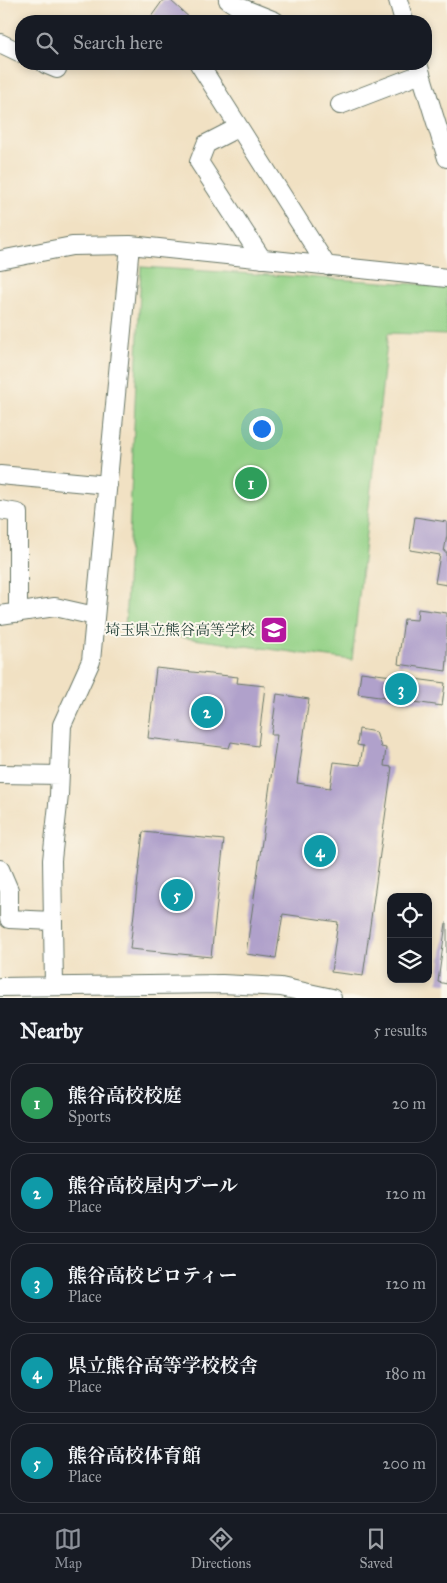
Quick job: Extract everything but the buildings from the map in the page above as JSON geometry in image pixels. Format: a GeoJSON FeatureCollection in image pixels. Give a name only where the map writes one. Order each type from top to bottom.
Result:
{"type":"FeatureCollection","features":[{"type":"Feature","properties":{"kind":"street"},"geometry":{"type":"LineString","coordinates":[[228,0],[237,6],[260,15]]}},
{"type":"Feature","properties":{"kind":"street"},"geometry":{"type":"LineString","coordinates":[[398,0],[400,15]]}},
{"type":"Feature","properties":{"kind":"street"},"geometry":{"type":"LineString","coordinates":[[0,43],[15,50]]}},
{"type":"Feature","properties":{"kind":"street"},"geometry":{"type":"LineString","coordinates":[[203,70],[327,266]]}},
{"type":"Feature","properties":{"kind":"street"},"geometry":{"type":"LineString","coordinates":[[340,105],[417,70]]}},
{"type":"Feature","properties":{"kind":"street"},"geometry":{"type":"LineString","coordinates":[[419,70],[447,158]]}},
{"type":"Feature","properties":{"kind":"street"},"geometry":{"type":"LineString","coordinates":[[239,126],[206,144],[198,162],[262,259]]}},
{"type":"Feature","properties":{"kind":"street"},"geometry":{"type":"LineString","coordinates":[[54,986],[52,860],[60,775],[62,725],[91,661],[130,245]]}},
{"type":"Feature","properties":{"kind":"street"},"geometry":{"type":"LineString","coordinates":[[0,260],[72,246],[130,245],[447,278]]}},
{"type":"Feature","properties":{"kind":"street"},"geometry":{"type":"LineString","coordinates":[[0,475],[108,485]]}},
{"type":"Feature","properties":{"kind":"street"},"geometry":{"type":"LineString","coordinates":[[0,510],[18,513],[18,613]]}},
{"type":"Feature","properties":{"kind":"street"},"geometry":{"type":"LineString","coordinates":[[0,615],[56,607],[96,616]]}},
{"type":"Feature","properties":{"kind":"street"},"geometry":{"type":"LineString","coordinates":[[0,774],[60,775]]}},
{"type":"Feature","properties":{"kind":"street"},"geometry":{"type":"LineString","coordinates":[[0,869],[8,890],[9,919],[53,922]]}},
{"type":"Feature","properties":{"kind":"street"},"geometry":{"type":"LineString","coordinates":[[0,987],[222,984],[281,987],[332,998]]}},
{"type":"Feature","properties":{"kind":"green space"},"geometry":{"type":"Polygon","coordinates":[[[141,267],[447,286],[447,335],[388,333],[352,660],[125,630],[141,267]]]}},
{"type":"Feature","properties":{"kind":"place","name":"熊谷高校校庭"},"geometry":{"type":"Point","coordinates":[251,483]}},
{"type":"Feature","properties":{"kind":"place","name":"埼玉県立熊谷高等学校"},"geometry":{"type":"Point","coordinates":[274,630]}},
{"type":"Feature","properties":{"kind":"place","name":"熊谷高校ピロティー"},"geometry":{"type":"Point","coordinates":[401,689]}},
{"type":"Feature","properties":{"kind":"place","name":"熊谷高校屋内プール"},"geometry":{"type":"Point","coordinates":[207,712]}},
{"type":"Feature","properties":{"kind":"place","name":"県立熊谷高等学校校舎"},"geometry":{"type":"Point","coordinates":[320,851]}},
{"type":"Feature","properties":{"kind":"place","name":"熊谷高校体育館"},"geometry":{"type":"Point","coordinates":[177,895]}}]}
